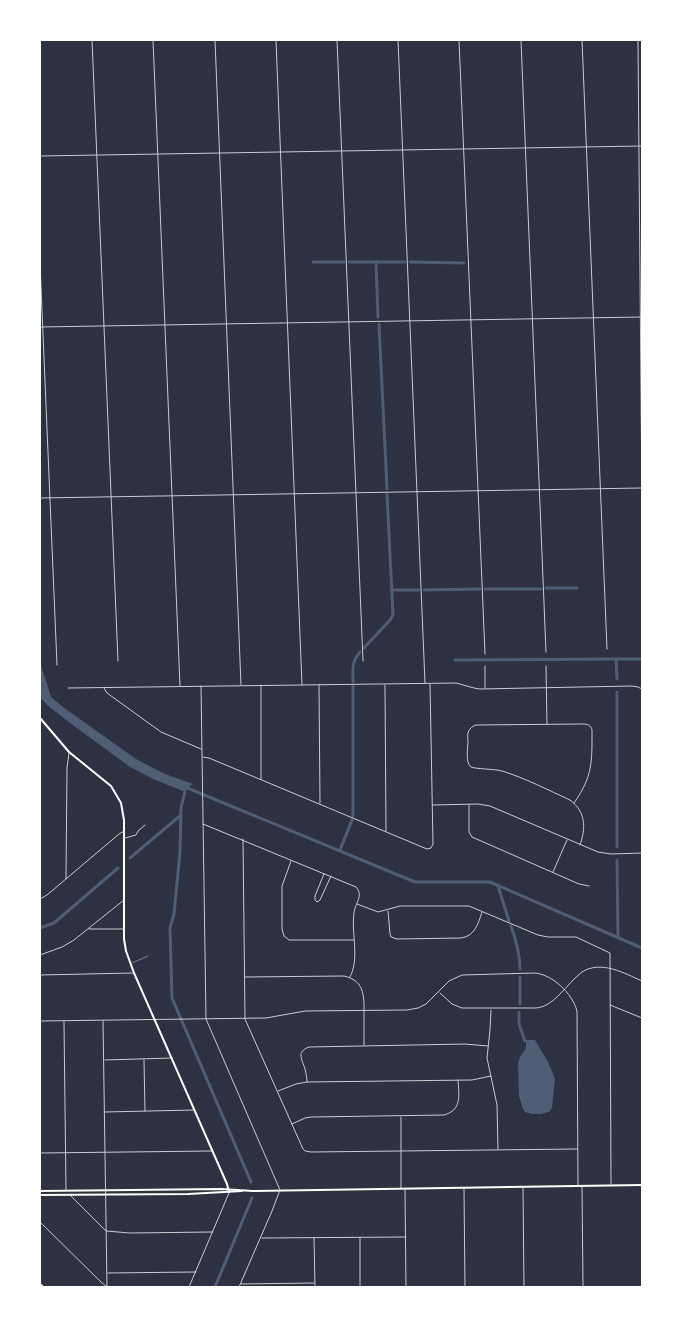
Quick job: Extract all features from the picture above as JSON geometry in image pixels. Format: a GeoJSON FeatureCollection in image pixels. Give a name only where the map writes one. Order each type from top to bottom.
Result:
{"type":"FeatureCollection","features":[{"type":"Feature","properties":{"kind":"main road"},"geometry":{"type":"LineString","coordinates":[[40,718],[70,752],[108,783],[116,792],[121,802],[124,831],[124,929],[126,951],[229,1191]]}},
{"type":"Feature","properties":{"kind":"main road"},"geometry":{"type":"LineString","coordinates":[[40,1196],[247,1190],[642,1185]]}},
{"type":"Feature","properties":{"kind":"main road"},"geometry":{"type":"LineString","coordinates":[[40,1191],[229,1191]]}},
{"type":"Feature","properties":{"kind":"main road"},"geometry":{"type":"LineString","coordinates":[[40,1284],[43,1287]]}},
{"type":"Feature","properties":{"kind":"street"},"geometry":{"type":"LineString","coordinates":[[92,40],[118,661]]}},
{"type":"Feature","properties":{"kind":"street"},"geometry":{"type":"LineString","coordinates":[[153,40],[180,686]]}},
{"type":"Feature","properties":{"kind":"street"},"geometry":{"type":"LineString","coordinates":[[214,40],[241,685]]}},
{"type":"Feature","properties":{"kind":"street"},"geometry":{"type":"LineString","coordinates":[[276,40],[302,685]]}},
{"type":"Feature","properties":{"kind":"street"},"geometry":{"type":"LineString","coordinates":[[337,40],[363,661]]}},
{"type":"Feature","properties":{"kind":"street"},"geometry":{"type":"LineString","coordinates":[[398,40],[425,683]]}},
{"type":"Feature","properties":{"kind":"street"},"geometry":{"type":"LineString","coordinates":[[459,40],[485,654]]}},
{"type":"Feature","properties":{"kind":"street"},"geometry":{"type":"LineString","coordinates":[[521,40],[546,652]]}},
{"type":"Feature","properties":{"kind":"street"},"geometry":{"type":"LineString","coordinates":[[582,40],[607,649]]}},
{"type":"Feature","properties":{"kind":"street"},"geometry":{"type":"LineString","coordinates":[[638,40],[642,508]]}},
{"type":"Feature","properties":{"kind":"street"},"geometry":{"type":"LineString","coordinates":[[40,156],[642,146]]}},
{"type":"Feature","properties":{"kind":"street"},"geometry":{"type":"LineString","coordinates":[[40,263],[41,327],[57,665]]}},
{"type":"Feature","properties":{"kind":"street"},"geometry":{"type":"LineString","coordinates":[[41,327],[641,317]]}},
{"type":"Feature","properties":{"kind":"street"},"geometry":{"type":"LineString","coordinates":[[40,498],[642,488]]}},
{"type":"Feature","properties":{"kind":"street"},"geometry":{"type":"LineString","coordinates":[[485,666],[485,689]]}},
{"type":"Feature","properties":{"kind":"street"},"geometry":{"type":"LineString","coordinates":[[546,666],[547,724]]}},
{"type":"Feature","properties":{"kind":"street"},"geometry":{"type":"LineString","coordinates":[[202,757],[209,758],[427,849],[431,848],[433,844],[430,683]]}},
{"type":"Feature","properties":{"kind":"street"},"geometry":{"type":"LineString","coordinates":[[68,688],[456,683],[485,689],[632,686],[642,689]]}},
{"type":"Feature","properties":{"kind":"street"},"geometry":{"type":"LineString","coordinates":[[319,684],[320,804]]}},
{"type":"Feature","properties":{"kind":"street"},"geometry":{"type":"LineString","coordinates":[[385,684],[386,832]]}},
{"type":"Feature","properties":{"kind":"street"},"geometry":{"type":"LineString","coordinates":[[261,685],[261,780]]}},
{"type":"Feature","properties":{"kind":"street"},"geometry":{"type":"LineString","coordinates":[[201,686],[206,1019],[280,1190],[239,1287]]}},
{"type":"Feature","properties":{"kind":"street"},"geometry":{"type":"LineString","coordinates":[[104,687],[107,693],[161,732],[202,749]]}},
{"type":"Feature","properties":{"kind":"street"},"geometry":{"type":"LineString","coordinates":[[574,803],[585,786],[591,769],[592,730],[589,726],[585,724],[547,724],[471,727],[468,733],[468,760],[470,766],[472,768],[505,772],[574,803],[584,820],[584,830],[580,845]]}},
{"type":"Feature","properties":{"kind":"street"},"geometry":{"type":"LineString","coordinates":[[66,879],[67,768],[70,752]]}},
{"type":"Feature","properties":{"kind":"street"},"geometry":{"type":"LineString","coordinates":[[432,805],[486,805],[602,853],[642,853]]}},
{"type":"Feature","properties":{"kind":"street"},"geometry":{"type":"LineString","coordinates":[[469,805],[469,832],[472,837],[580,884],[589,886]]}},
{"type":"Feature","properties":{"kind":"street"},"geometry":{"type":"LineString","coordinates":[[203,824],[356,887],[360,892],[354,914],[355,965],[350,977]]}},
{"type":"Feature","properties":{"kind":"street"},"geometry":{"type":"LineString","coordinates":[[124,838],[136,835],[145,825]]}},
{"type":"Feature","properties":{"kind":"street"},"geometry":{"type":"LineString","coordinates":[[40,900],[124,831]]}},
{"type":"Feature","properties":{"kind":"street"},"geometry":{"type":"LineString","coordinates":[[243,839],[245,1018],[303,1149],[311,1152],[578,1149]]}},
{"type":"Feature","properties":{"kind":"street"},"geometry":{"type":"LineString","coordinates":[[552,872],[567,839]]}},
{"type":"Feature","properties":{"kind":"street"},"geometry":{"type":"LineString","coordinates":[[292,860],[282,886],[282,929],[284,936],[289,940],[354,940]]}},
{"type":"Feature","properties":{"kind":"street"},"geometry":{"type":"LineString","coordinates":[[324,873],[314,900],[317,902],[320,900],[331,876]]}},
{"type":"Feature","properties":{"kind":"street"},"geometry":{"type":"LineString","coordinates":[[40,955],[70,943],[124,900]]}},
{"type":"Feature","properties":{"kind":"street"},"geometry":{"type":"LineString","coordinates":[[357,904],[378,912],[400,906],[469,906],[538,935],[576,938],[610,953],[611,1186]]}},
{"type":"Feature","properties":{"kind":"street"},"geometry":{"type":"LineString","coordinates":[[388,909],[390,934],[391,937],[397,939],[468,937],[474,932],[483,912]]}},
{"type":"Feature","properties":{"kind":"street"},"geometry":{"type":"LineString","coordinates":[[88,929],[124,929]]}},
{"type":"Feature","properties":{"kind":"street"},"geometry":{"type":"LineString","coordinates":[[439,992],[457,1006],[466,1009],[540,1007],[554,1000],[577,977],[587,970],[598,967],[617,970],[642,981]]}},
{"type":"Feature","properties":{"kind":"street"},"geometry":{"type":"LineString","coordinates":[[40,975],[134,973]]}},
{"type":"Feature","properties":{"kind":"street"},"geometry":{"type":"LineString","coordinates":[[40,1021],[187,1020],[277,1017],[304,1011],[414,1009],[426,1004],[452,979],[462,975],[516,973],[544,975],[564,990],[573,1001],[577,1014],[578,1149],[583,1287]]}},
{"type":"Feature","properties":{"kind":"street"},"geometry":{"type":"LineString","coordinates":[[245,976],[350,977],[362,991],[364,1046]]}},
{"type":"Feature","properties":{"kind":"street"},"geometry":{"type":"LineString","coordinates":[[610,1005],[642,1018]]}},
{"type":"Feature","properties":{"kind":"street"},"geometry":{"type":"LineString","coordinates":[[491,1009],[487,1062],[497,1105],[498,1150]]}},
{"type":"Feature","properties":{"kind":"street"},"geometry":{"type":"LineString","coordinates":[[104,1020],[107,1286]]}},
{"type":"Feature","properties":{"kind":"street"},"geometry":{"type":"LineString","coordinates":[[64,1021],[66,1191]]}},
{"type":"Feature","properties":{"kind":"street"},"geometry":{"type":"LineString","coordinates":[[307,1082],[306,1070],[301,1059],[305,1048],[316,1046],[474,1044],[488,1046]]}},
{"type":"Feature","properties":{"kind":"street"},"geometry":{"type":"LineString","coordinates":[[104,1060],[171,1058]]}},
{"type":"Feature","properties":{"kind":"street"},"geometry":{"type":"LineString","coordinates":[[144,1059],[145,1111]]}},
{"type":"Feature","properties":{"kind":"street"},"geometry":{"type":"LineString","coordinates":[[277,1091],[307,1082],[476,1080],[490,1076]]}},
{"type":"Feature","properties":{"kind":"street"},"geometry":{"type":"LineString","coordinates":[[291,1124],[311,1117],[444,1115],[456,1109],[458,1080]]}},
{"type":"Feature","properties":{"kind":"street"},"geometry":{"type":"LineString","coordinates":[[105,1112],[194,1110]]}},
{"type":"Feature","properties":{"kind":"street"},"geometry":{"type":"LineString","coordinates":[[401,1116],[402,1189]]}},
{"type":"Feature","properties":{"kind":"street"},"geometry":{"type":"LineString","coordinates":[[40,1153],[212,1151]]}},
{"type":"Feature","properties":{"kind":"street"},"geometry":{"type":"LineString","coordinates":[[523,1187],[524,1287]]}},
{"type":"Feature","properties":{"kind":"street"},"geometry":{"type":"LineString","coordinates":[[464,1188],[465,1287]]}},
{"type":"Feature","properties":{"kind":"street"},"geometry":{"type":"LineString","coordinates":[[405,1189],[406,1287]]}},
{"type":"Feature","properties":{"kind":"street"},"geometry":{"type":"LineString","coordinates":[[189,1287],[229,1191]]}},
{"type":"Feature","properties":{"kind":"street"},"geometry":{"type":"LineString","coordinates":[[70,1195],[106,1231],[130,1233],[213,1232]]}},
{"type":"Feature","properties":{"kind":"street"},"geometry":{"type":"LineString","coordinates":[[40,1222],[107,1286]]}},
{"type":"Feature","properties":{"kind":"street"},"geometry":{"type":"LineString","coordinates":[[360,1237],[360,1287]]}},
{"type":"Feature","properties":{"kind":"street"},"geometry":{"type":"LineString","coordinates":[[260,1238],[406,1237]]}},
{"type":"Feature","properties":{"kind":"street"},"geometry":{"type":"LineString","coordinates":[[314,1238],[314,1287]]}},
{"type":"Feature","properties":{"kind":"street"},"geometry":{"type":"LineString","coordinates":[[107,1273],[196,1272]]}},
{"type":"Feature","properties":{"kind":"street"},"geometry":{"type":"LineString","coordinates":[[240,1284],[269,1286],[314,1283]]}},
{"type":"Feature","properties":{"kind":"lane"},"geometry":{"type":"LineString","coordinates":[[130,963],[148,956]]}},
{"type":"Feature","properties":{"kind":"water"},"geometry":{"type":"Polygon","coordinates":[[[40,662],[51,697],[63,707],[136,759],[165,774],[193,784],[183,791],[130,767],[47,705],[40,697],[40,662]]]}},
{"type":"Feature","properties":{"kind":"water"},"geometry":{"type":"Polygon","coordinates":[[[526,1040],[535,1040],[548,1062],[555,1079],[552,1108],[549,1112],[532,1114],[525,1112],[523,1109],[519,1096],[518,1063],[526,1048],[526,1040]]]}},
{"type":"Feature","properties":{"kind":"waterway"},"geometry":{"type":"LineString","coordinates":[[313,262],[344,262]]}},
{"type":"Feature","properties":{"kind":"waterway"},"geometry":{"type":"LineString","coordinates":[[349,262],[376,262],[378,317]]}},
{"type":"Feature","properties":{"kind":"waterway"},"geometry":{"type":"LineString","coordinates":[[376,262],[405,262]]}},
{"type":"Feature","properties":{"kind":"waterway"},"geometry":{"type":"LineString","coordinates":[[410,262],[464,263]]}},
{"type":"Feature","properties":{"kind":"waterway"},"geometry":{"type":"LineString","coordinates":[[379,324],[387,489]]}},
{"type":"Feature","properties":{"kind":"waterway"},"geometry":{"type":"LineString","coordinates":[[364,648],[393,615],[387,494]]}},
{"type":"Feature","properties":{"kind":"waterway"},"geometry":{"type":"LineString","coordinates":[[546,588],[577,588]]}},
{"type":"Feature","properties":{"kind":"waterway"},"geometry":{"type":"LineString","coordinates":[[424,590],[480,589]]}},
{"type":"Feature","properties":{"kind":"waterway"},"geometry":{"type":"LineString","coordinates":[[485,589],[541,589]]}},
{"type":"Feature","properties":{"kind":"waterway"},"geometry":{"type":"LineString","coordinates":[[392,590],[419,590]]}},
{"type":"Feature","properties":{"kind":"waterway"},"geometry":{"type":"LineString","coordinates":[[353,682],[354,663],[360,652]]}},
{"type":"Feature","properties":{"kind":"waterway"},"geometry":{"type":"LineString","coordinates":[[455,660],[616,659]]}},
{"type":"Feature","properties":{"kind":"waterway"},"geometry":{"type":"LineString","coordinates":[[617,679],[616,659],[642,659]]}},
{"type":"Feature","properties":{"kind":"waterway"},"geometry":{"type":"LineString","coordinates":[[353,686],[353,816]]}},
{"type":"Feature","properties":{"kind":"waterway"},"geometry":{"type":"LineString","coordinates":[[617,692],[617,847]]}},
{"type":"Feature","properties":{"kind":"waterway"},"geometry":{"type":"LineString","coordinates":[[185,787],[415,882],[490,882],[642,948]]}},
{"type":"Feature","properties":{"kind":"waterway"},"geometry":{"type":"LineString","coordinates":[[186,787],[181,808],[180,852],[174,914],[170,928],[172,998],[251,1182]]}},
{"type":"Feature","properties":{"kind":"waterway"},"geometry":{"type":"LineString","coordinates":[[130,858],[181,815]]}},
{"type":"Feature","properties":{"kind":"waterway"},"geometry":{"type":"LineString","coordinates":[[340,850],[352,820]]}},
{"type":"Feature","properties":{"kind":"waterway"},"geometry":{"type":"LineString","coordinates":[[617,860],[618,937]]}},
{"type":"Feature","properties":{"kind":"waterway"},"geometry":{"type":"LineString","coordinates":[[40,928],[54,923],[118,868]]}},
{"type":"Feature","properties":{"kind":"waterway"},"geometry":{"type":"LineString","coordinates":[[498,886],[509,921]]}},
{"type":"Feature","properties":{"kind":"waterway"},"geometry":{"type":"LineString","coordinates":[[511,926],[517,947],[520,969]]}},
{"type":"Feature","properties":{"kind":"waterway"},"geometry":{"type":"LineString","coordinates":[[520,977],[520,1004]]}},
{"type":"Feature","properties":{"kind":"waterway"},"geometry":{"type":"LineString","coordinates":[[519,1012],[519,1024],[525,1041]]}},
{"type":"Feature","properties":{"kind":"waterway"},"geometry":{"type":"LineString","coordinates":[[215,1287],[252,1198]]}}]}
